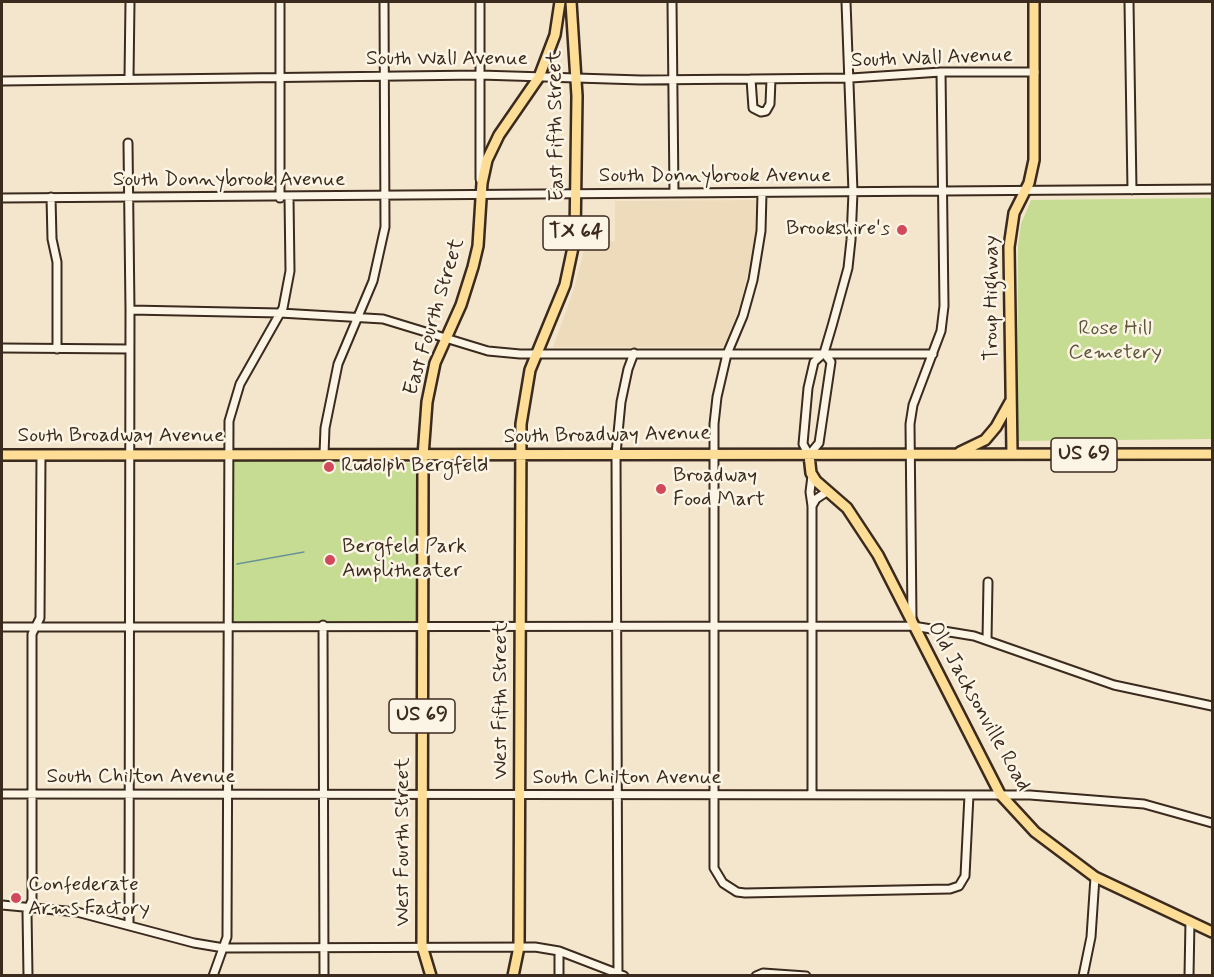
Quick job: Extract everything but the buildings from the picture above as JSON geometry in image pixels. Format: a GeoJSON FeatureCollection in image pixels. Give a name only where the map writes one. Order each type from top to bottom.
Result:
{"type":"FeatureCollection","features":[{"type":"Feature","properties":{"kind":"main road","name":"East Fifth Street"},"geometry":{"type":"LineString","coordinates":[[539,77],[555,35],[560,2]]}},
{"type":"Feature","properties":{"kind":"main road","name":"East Fifth Street"},"geometry":{"type":"LineString","coordinates":[[520,456],[522,408],[536,355],[559,301],[570,266],[578,195],[577,78],[571,2]]}},
{"type":"Feature","properties":{"kind":"main road","name":"Troup Highway"},"geometry":{"type":"LineString","coordinates":[[1012,454],[1009,248],[1014,213],[1034,160],[1034,2]]}},
{"type":"Feature","properties":{"kind":"main road","name":"East Fourth Street"},"geometry":{"type":"LineString","coordinates":[[423,456],[428,391],[445,337],[461,304],[473,267],[478,246],[481,193],[494,144],[539,77]]}},
{"type":"Feature","properties":{"kind":"main road"},"geometry":{"type":"LineString","coordinates":[[955,455],[985,440],[996,427],[1011,400]]}},
{"type":"Feature","properties":{"kind":"main road","name":"South Broadway Avenue"},"geometry":{"type":"LineString","coordinates":[[2,455],[1212,454]]}},
{"type":"Feature","properties":{"kind":"main road"},"geometry":{"type":"LineString","coordinates":[[809,455],[812,476]]}},
{"type":"Feature","properties":{"kind":"main road","name":"West Fourth Street"},"geometry":{"type":"LineString","coordinates":[[423,456],[422,946],[431,975]]}},
{"type":"Feature","properties":{"kind":"main road","name":"West Fifth Street"},"geometry":{"type":"LineString","coordinates":[[513,975],[519,947],[520,456]]}},
{"type":"Feature","properties":{"kind":"main road","name":"Old Jacksonville Road"},"geometry":{"type":"LineString","coordinates":[[812,476],[847,508],[864,531],[1000,794],[1041,838],[1095,876],[1212,932]]}},
{"type":"Feature","properties":{"kind":"street"},"geometry":{"type":"LineString","coordinates":[[129,78],[130,2]]}},
{"type":"Feature","properties":{"kind":"street"},"geometry":{"type":"LineString","coordinates":[[280,2],[280,198]]}},
{"type":"Feature","properties":{"kind":"street"},"geometry":{"type":"LineString","coordinates":[[324,454],[325,428],[334,381],[356,317],[365,302],[381,253],[385,227],[384,2]]}},
{"type":"Feature","properties":{"kind":"street","name":"East Fourth Street"},"geometry":{"type":"LineString","coordinates":[[480,2],[481,193]]}},
{"type":"Feature","properties":{"kind":"street"},"geometry":{"type":"LineString","coordinates":[[672,2],[674,193]]}},
{"type":"Feature","properties":{"kind":"street"},"geometry":{"type":"LineString","coordinates":[[824,353],[831,362],[819,443],[809,455],[803,444],[808,388],[814,362],[824,353],[848,267],[853,192],[846,2]]}},
{"type":"Feature","properties":{"kind":"street"},"geometry":{"type":"LineString","coordinates":[[1129,2],[1132,190]]}},
{"type":"Feature","properties":{"kind":"street"},"geometry":{"type":"LineString","coordinates":[[913,626],[910,584],[910,455],[913,405],[941,331],[944,306],[941,72]]}},
{"type":"Feature","properties":{"kind":"street","name":"South Wall Avenue"},"geometry":{"type":"LineString","coordinates":[[2,81],[480,75],[672,80],[850,78],[941,72],[1035,72]]}},
{"type":"Feature","properties":{"kind":"street"},"geometry":{"type":"LineString","coordinates":[[752,79],[753,108],[760,112],[766,111],[771,104],[771,79]]}},
{"type":"Feature","properties":{"kind":"street"},"geometry":{"type":"LineString","coordinates":[[128,143],[129,923]]}},
{"type":"Feature","properties":{"kind":"street","name":"South Donnybrook Avenue"},"geometry":{"type":"LineString","coordinates":[[2,198],[290,198],[481,193],[578,195],[1212,189]]}},
{"type":"Feature","properties":{"kind":"street"},"geometry":{"type":"LineString","coordinates":[[762,193],[761,231],[753,280],[743,316],[727,354],[717,397],[714,453],[716,795],[714,868],[717,876],[729,888],[745,893],[938,891],[959,886],[967,866],[969,795]]}},
{"type":"Feature","properties":{"kind":"street"},"geometry":{"type":"LineString","coordinates":[[51,198],[51,227],[57,262],[57,349]]}},
{"type":"Feature","properties":{"kind":"street"},"geometry":{"type":"LineString","coordinates":[[213,975],[227,937],[227,456],[229,421],[236,393],[280,313],[290,271],[290,198]]}},
{"type":"Feature","properties":{"kind":"street"},"geometry":{"type":"LineString","coordinates":[[130,310],[280,313],[383,319],[488,351],[536,355],[933,354]]}},
{"type":"Feature","properties":{"kind":"street"},"geometry":{"type":"LineString","coordinates":[[2,348],[129,348]]}},
{"type":"Feature","properties":{"kind":"street"},"geometry":{"type":"LineString","coordinates":[[2,905],[77,912],[129,923],[194,943],[224,948],[519,947],[559,951],[620,975],[616,454],[621,402],[634,353]]}},
{"type":"Feature","properties":{"kind":"street"},"geometry":{"type":"LineString","coordinates":[[28,975],[27,912],[32,900],[32,634],[40,618],[41,455]]}},
{"type":"Feature","properties":{"kind":"street"},"geometry":{"type":"LineString","coordinates":[[812,476],[810,492],[813,628],[812,795]]}},
{"type":"Feature","properties":{"kind":"street"},"geometry":{"type":"LineString","coordinates":[[812,506],[816,499],[828,491]]}},
{"type":"Feature","properties":{"kind":"street"},"geometry":{"type":"LineString","coordinates":[[987,640],[988,582]]}},
{"type":"Feature","properties":{"kind":"street"},"geometry":{"type":"LineString","coordinates":[[899,598],[906,593],[910,584]]}},
{"type":"Feature","properties":{"kind":"street"},"geometry":{"type":"LineString","coordinates":[[323,626],[324,975]]}},
{"type":"Feature","properties":{"kind":"street"},"geometry":{"type":"LineString","coordinates":[[2,627],[813,628],[913,626],[955,631],[1114,685],[1212,706]]}},
{"type":"Feature","properties":{"kind":"street","name":"South Chilton Avenue"},"geometry":{"type":"LineString","coordinates":[[2,794],[1000,794],[1144,804],[1212,823]]}},
{"type":"Feature","properties":{"kind":"street"},"geometry":{"type":"LineString","coordinates":[[1083,975],[1091,937],[1095,876]]}},
{"type":"Feature","properties":{"kind":"street"},"geometry":{"type":"LineString","coordinates":[[1189,975],[1190,921]]}},
{"type":"Feature","properties":{"kind":"street"},"geometry":{"type":"LineString","coordinates":[[559,951],[559,975]]}},
{"type":"Feature","properties":{"kind":"street"},"geometry":{"type":"LineString","coordinates":[[756,975],[762,973],[806,975]]}},
{"type":"Feature","properties":{"kind":"shaded area"},"geometry":{"type":"Polygon","coordinates":[[[756,200],[757,222],[749,269],[739,308],[724,347],[553,347],[573,292],[586,242],[615,241],[615,201],[756,200]]]}},
{"type":"Feature","properties":{"kind":"green space","name":"Rose Hill Cemetery"},"geometry":{"type":"Polygon","coordinates":[[[1212,198],[1212,439],[1017,441],[1018,246],[1021,224],[1031,200],[1212,198]]]}},
{"type":"Feature","properties":{"kind":"green space"},"geometry":{"type":"Polygon","coordinates":[[[232,461],[417,463],[417,622],[231,623],[232,461]]]}},
{"type":"Feature","properties":{"kind":"waterway"},"geometry":{"type":"LineString","coordinates":[[237,564],[304,552]]}},
{"type":"Feature","properties":{"kind":"place","name":"Brookshire's"},"geometry":{"type":"Point","coordinates":[902,230]}},
{"type":"Feature","properties":{"kind":"place","name":"Rudolph Bergfeld"},"geometry":{"type":"Point","coordinates":[329,467]}},
{"type":"Feature","properties":{"kind":"place","name":"Broadway Food Mart"},"geometry":{"type":"Point","coordinates":[661,489]}},
{"type":"Feature","properties":{"kind":"place","name":"Bergfeld Park Amplitheater"},"geometry":{"type":"Point","coordinates":[330,560]}},
{"type":"Feature","properties":{"kind":"place","name":"Confederate Arms Factory"},"geometry":{"type":"Point","coordinates":[16,898]}}]}
